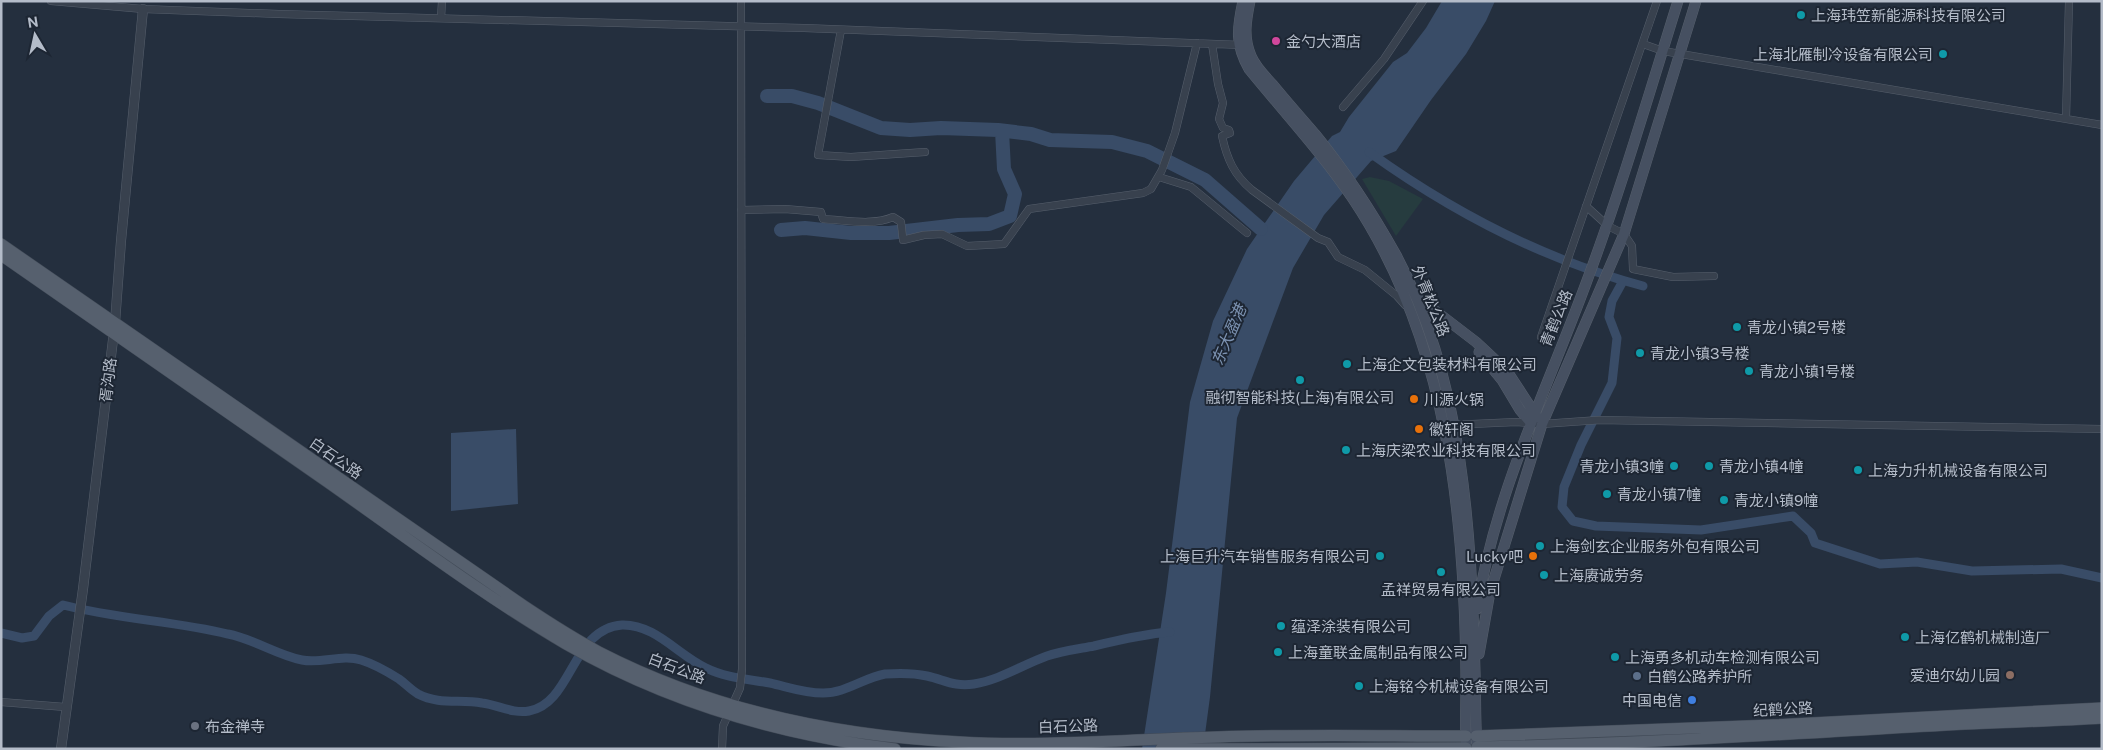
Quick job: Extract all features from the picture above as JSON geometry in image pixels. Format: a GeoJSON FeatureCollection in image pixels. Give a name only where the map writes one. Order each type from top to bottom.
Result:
{"type":"FeatureCollection","features":[{"type":"Feature","properties":{"kind":"main road","name":"外青松公路"},"geometry":{"type":"LineString","coordinates":[[1242,1],[1237,32],[1249,69],[1310,136],[1357,197],[1396,256],[1416,311],[1441,367],[1450,425],[1463,484],[1474,629],[1471,674],[1471,744]]}},
{"type":"Feature","properties":{"kind":"main road","name":"外青松公路"},"geometry":{"type":"LineString","coordinates":[[1242,45],[1250,1]]}},
{"type":"Feature","properties":{"kind":"main road","name":"青鹤公路"},"geometry":{"type":"LineString","coordinates":[[1474,629],[1480,590],[1510,475],[1608,226],[1678,1]]}},
{"type":"Feature","properties":{"kind":"main road","name":"青鹤公路"},"geometry":{"type":"LineString","coordinates":[[1471,674],[1490,592],[1542,424],[1624,234],[1696,1]]}},
{"type":"Feature","properties":{"kind":"main road","name":"白石公路"},"geometry":{"type":"LineString","coordinates":[[1,244],[114,328],[450,568],[638,680],[840,742],[895,749]]}},
{"type":"Feature","properties":{"kind":"main road","name":"白石公路"},"geometry":{"type":"LineString","coordinates":[[1,255],[114,328]]}},
{"type":"Feature","properties":{"kind":"main road"},"geometry":{"type":"LineString","coordinates":[[1410,295],[1476,342],[1507,371],[1542,424]]}},
{"type":"Feature","properties":{"kind":"main road"},"geometry":{"type":"LineString","coordinates":[[1416,311],[1477,351],[1502,380],[1520,410],[1531,423]]}},
{"type":"Feature","properties":{"kind":"main road","name":"外青松公路"},"geometry":{"type":"LineString","coordinates":[[1450,425],[1471,674]]}},
{"type":"Feature","properties":{"kind":"main road","name":"纪鹤公路"},"geometry":{"type":"LineString","coordinates":[[2084,714],[2102,708]]}},
{"type":"Feature","properties":{"kind":"main road","name":"白石公路"},"geometry":{"type":"LineString","coordinates":[[731,710],[793,722],[899,738],[961,743],[1137,740],[1471,744]]}},
{"type":"Feature","properties":{"kind":"main road","name":"纪鹤公路"},"geometry":{"type":"LineString","coordinates":[[1471,744],[1773,725],[2084,714],[2102,718]]}},
{"type":"Feature","properties":{"kind":"main road","name":"白石公路"},"geometry":{"type":"LineString","coordinates":[[1161,749],[1220,742]]}},
{"type":"Feature","properties":{"kind":"street"},"geometry":{"type":"LineString","coordinates":[[51,1],[143,9],[841,30],[1242,45]]}},
{"type":"Feature","properties":{"kind":"street"},"geometry":{"type":"LineString","coordinates":[[441,18],[442,1]]}},
{"type":"Feature","properties":{"kind":"street"},"geometry":{"type":"LineString","coordinates":[[722,749],[723,726],[740,688],[742,669],[741,1]]}},
{"type":"Feature","properties":{"kind":"street"},"geometry":{"type":"LineString","coordinates":[[1344,107],[1384,59],[1423,1]]}},
{"type":"Feature","properties":{"kind":"street"},"geometry":{"type":"LineString","coordinates":[[1541,337],[1561,275],[1658,1]]}},
{"type":"Feature","properties":{"kind":"street"},"geometry":{"type":"LineString","coordinates":[[2066,119],[2069,1]]}},
{"type":"Feature","properties":{"kind":"street","name":"胥沟路"},"geometry":{"type":"LineString","coordinates":[[61,749],[83,589],[114,328],[120,241],[143,9]]}},
{"type":"Feature","properties":{"kind":"street"},"geometry":{"type":"LineString","coordinates":[[841,30],[818,155],[851,157],[925,152]]}},
{"type":"Feature","properties":{"kind":"street"},"geometry":{"type":"LineString","coordinates":[[741,210],[810,210],[822,212],[823,219],[883,221],[893,217],[901,222],[903,240],[924,235],[942,234],[967,246],[1004,244],[1029,209],[1143,193],[1152,189],[1160,174],[1175,133],[1197,44]]}},
{"type":"Feature","properties":{"kind":"street"},"geometry":{"type":"LineString","coordinates":[[1212,44],[1223,103],[1219,119],[1223,128],[1229,130],[1230,133],[1229,135],[1222,136],[1227,156],[1233,169],[1242,181],[1318,238],[1328,242],[1338,257],[1365,270],[1416,311]]}},
{"type":"Feature","properties":{"kind":"street"},"geometry":{"type":"LineString","coordinates":[[1643,44],[1663,50],[2102,125]]}},
{"type":"Feature","properties":{"kind":"street"},"geometry":{"type":"LineString","coordinates":[[1160,174],[1191,187],[1247,233]]}},
{"type":"Feature","properties":{"kind":"street"},"geometry":{"type":"LineString","coordinates":[[1586,206],[1608,226],[1624,234],[1632,246],[1633,269],[1674,277],[1714,276]]}},
{"type":"Feature","properties":{"kind":"street"},"geometry":{"type":"LineString","coordinates":[[1450,425],[1542,424],[1599,420],[2102,429]]}},
{"type":"Feature","properties":{"kind":"street"},"geometry":{"type":"LineString","coordinates":[[1,702],[66,707]]}},
{"type":"Feature","properties":{"kind":"green space"},"geometry":{"type":"Polygon","coordinates":[[[1370,177],[1389,181],[1423,199],[1396,236],[1362,179],[1370,177]]]}},
{"type":"Feature","properties":{"kind":"water","name":"东大盈港"},"geometry":{"type":"Polygon","coordinates":[[[1442,1],[1495,1],[1486,21],[1466,54],[1396,151],[1371,161],[1324,215],[1293,268],[1237,418],[1210,697],[1203,749],[1142,749],[1166,593],[1190,402],[1213,321],[1247,249],[1294,181],[1332,136],[1340,132],[1349,117],[1393,62],[1407,53],[1426,28],[1442,1]]]}},
{"type":"Feature","properties":{"kind":"water"},"geometry":{"type":"Polygon","coordinates":[[[516,429],[518,504],[451,511],[451,433],[516,429]]]}},
{"type":"Feature","properties":{"kind":"waterway"},"geometry":{"type":"LineString","coordinates":[[767,96],[792,96],[818,103],[881,128],[910,130],[941,128],[998,130],[1031,134],[1050,140],[1112,142],[1147,151],[1205,180],[1261,229]]}},
{"type":"Feature","properties":{"kind":"waterway"},"geometry":{"type":"LineString","coordinates":[[781,230],[805,228],[851,233],[889,233],[958,225],[989,224],[1010,216],[1015,194],[1004,169],[1002,131]]}},
{"type":"Feature","properties":{"kind":"waterway"},"geometry":{"type":"LineString","coordinates":[[1369,152],[1433,194],[1500,231],[1570,262],[1643,286]]}},
{"type":"Feature","properties":{"kind":"waterway"},"geometry":{"type":"LineString","coordinates":[[1623,281],[1612,301],[1609,317],[1617,338],[1612,383],[1581,445],[1564,487],[1562,507],[1573,521],[1596,526],[1701,530],[1793,516],[1811,533],[1815,543],[1880,564],[1917,562],[1972,571],[2061,569],[2102,578]]}},
{"type":"Feature","properties":{"kind":"waterway"},"geometry":{"type":"LineString","coordinates":[[1,633],[22,638],[34,636],[49,616],[63,605],[104,614],[187,626],[238,636],[284,655],[302,660],[317,661],[354,658],[376,666],[399,679],[415,692],[426,697],[442,701],[482,703],[523,712],[543,705],[555,695],[592,639],[605,629],[622,625],[645,629],[706,668],[721,674],[816,693],[839,691],[885,674],[917,674],[955,684],[974,684],[993,679],[1053,654],[1151,634],[1170,632]]}},
{"type":"Feature","properties":{"kind":"place","name":"上海玮笠新能源科技有限公司"},"geometry":{"type":"Point","coordinates":[1801,15]}},
{"type":"Feature","properties":{"kind":"place","name":"金勺大酒店"},"geometry":{"type":"Point","coordinates":[1276,41]}},
{"type":"Feature","properties":{"kind":"place","name":"上海北雁制冷设备有限公司"},"geometry":{"type":"Point","coordinates":[1943,54]}},
{"type":"Feature","properties":{"kind":"place","name":"青龙小镇2号楼"},"geometry":{"type":"Point","coordinates":[1737,327]}},
{"type":"Feature","properties":{"kind":"place","name":"青龙小镇3号楼"},"geometry":{"type":"Point","coordinates":[1640,353]}},
{"type":"Feature","properties":{"kind":"place","name":"上海企文包装材料有限公司"},"geometry":{"type":"Point","coordinates":[1347,364]}},
{"type":"Feature","properties":{"kind":"place","name":"青龙小镇1号楼"},"geometry":{"type":"Point","coordinates":[1749,371]}},
{"type":"Feature","properties":{"kind":"place","name":"融彻智能科技(上海)有限公司"},"geometry":{"type":"Point","coordinates":[1300,380]}},
{"type":"Feature","properties":{"kind":"place","name":"川源火锅"},"geometry":{"type":"Point","coordinates":[1414,399]}},
{"type":"Feature","properties":{"kind":"place","name":"徽轩阁"},"geometry":{"type":"Point","coordinates":[1419,429]}},
{"type":"Feature","properties":{"kind":"place","name":"上海庆梁农业科技有限公司"},"geometry":{"type":"Point","coordinates":[1346,450]}},
{"type":"Feature","properties":{"kind":"place","name":"青龙小镇3幢"},"geometry":{"type":"Point","coordinates":[1674,466]}},
{"type":"Feature","properties":{"kind":"place","name":"青龙小镇4幢"},"geometry":{"type":"Point","coordinates":[1709,466]}},
{"type":"Feature","properties":{"kind":"place","name":"上海力升机械设备有限公司"},"geometry":{"type":"Point","coordinates":[1858,470]}},
{"type":"Feature","properties":{"kind":"place","name":"青龙小镇7幢"},"geometry":{"type":"Point","coordinates":[1607,494]}},
{"type":"Feature","properties":{"kind":"place","name":"青龙小镇9幢"},"geometry":{"type":"Point","coordinates":[1724,500]}},
{"type":"Feature","properties":{"kind":"place","name":"上海剑玄企业服务外包有限公司"},"geometry":{"type":"Point","coordinates":[1540,546]}},
{"type":"Feature","properties":{"kind":"place","name":"上海巨升汽车销售服务有限公司"},"geometry":{"type":"Point","coordinates":[1380,556]}},
{"type":"Feature","properties":{"kind":"place","name":"Lucky吧"},"geometry":{"type":"Point","coordinates":[1533,556]}},
{"type":"Feature","properties":{"kind":"place","name":"孟祥贸易有限公司"},"geometry":{"type":"Point","coordinates":[1441,572]}},
{"type":"Feature","properties":{"kind":"place","name":"上海赓诚劳务"},"geometry":{"type":"Point","coordinates":[1544,575]}},
{"type":"Feature","properties":{"kind":"place","name":"蕴泽涂装有限公司"},"geometry":{"type":"Point","coordinates":[1281,626]}},
{"type":"Feature","properties":{"kind":"place","name":"上海亿鹤机械制造厂"},"geometry":{"type":"Point","coordinates":[1905,637]}},
{"type":"Feature","properties":{"kind":"place","name":"上海童联金属制品有限公司"},"geometry":{"type":"Point","coordinates":[1278,652]}},
{"type":"Feature","properties":{"kind":"place","name":"上海勇多机动车检测有限公司"},"geometry":{"type":"Point","coordinates":[1615,657]}},
{"type":"Feature","properties":{"kind":"place","name":"爱迪尔幼儿园"},"geometry":{"type":"Point","coordinates":[2010,675]}},
{"type":"Feature","properties":{"kind":"place","name":"白鹤公路养护所"},"geometry":{"type":"Point","coordinates":[1637,676]}},
{"type":"Feature","properties":{"kind":"place","name":"上海铭今机械设备有限公司"},"geometry":{"type":"Point","coordinates":[1359,686]}},
{"type":"Feature","properties":{"kind":"place","name":"中国电信"},"geometry":{"type":"Point","coordinates":[1692,700]}},
{"type":"Feature","properties":{"kind":"place","name":"布金禅寺"},"geometry":{"type":"Point","coordinates":[195,726]}}]}
